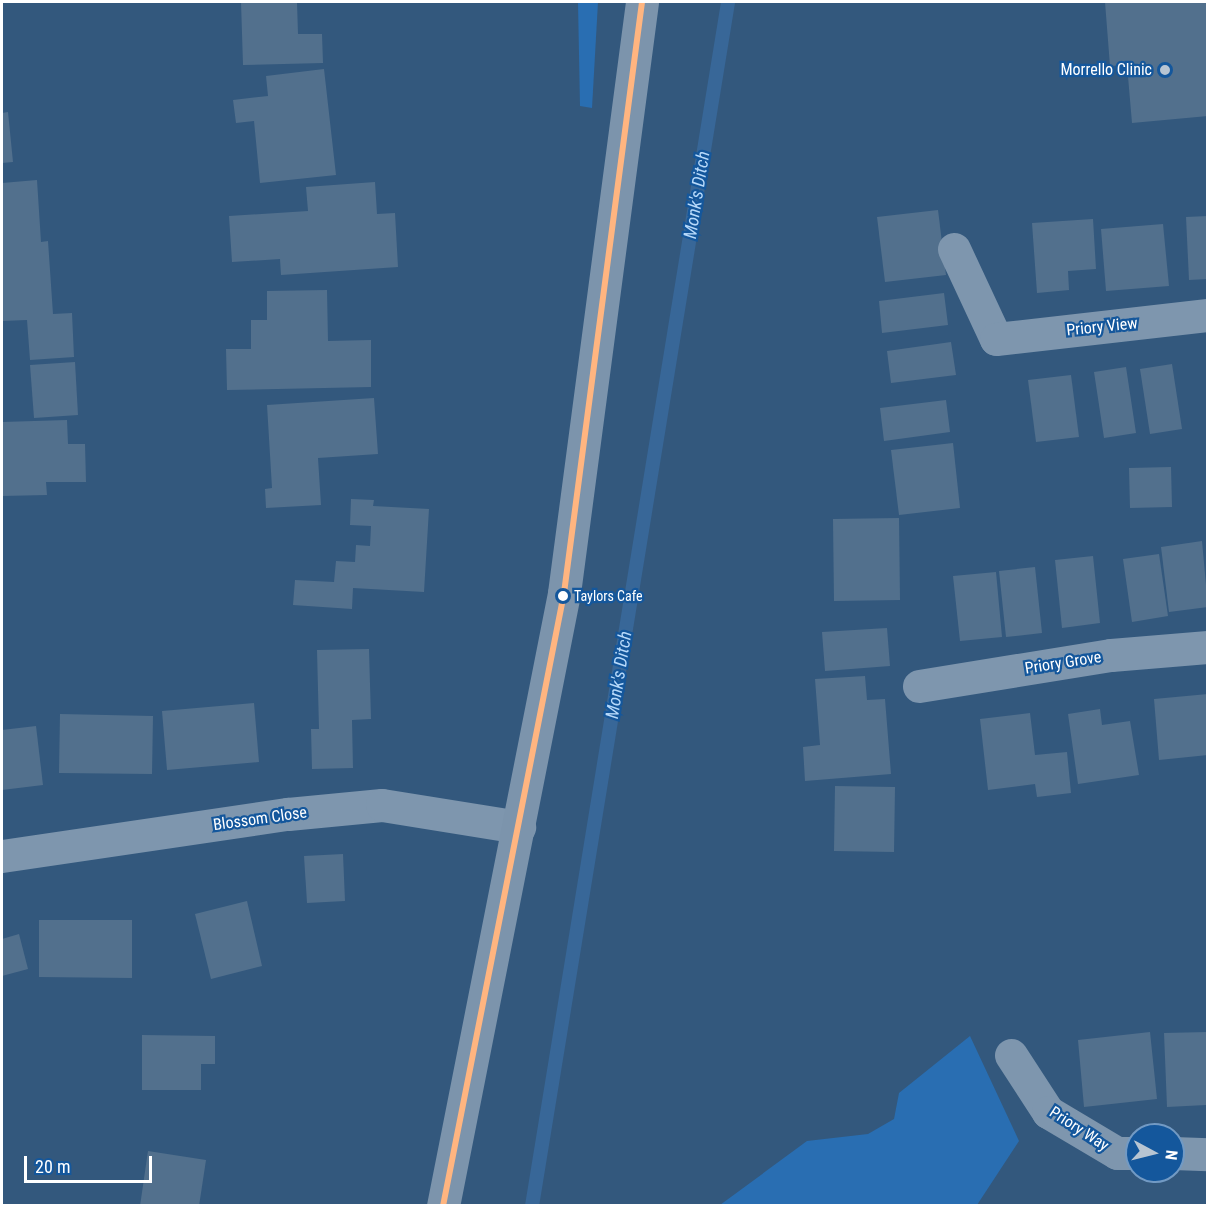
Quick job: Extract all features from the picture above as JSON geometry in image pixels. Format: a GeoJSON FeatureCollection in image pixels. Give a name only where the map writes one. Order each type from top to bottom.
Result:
{"type":"FeatureCollection","features":[{"type":"Feature","properties":{"kind":"main road"},"geometry":{"type":"LineString","coordinates":[[443,1206],[564,593],[642,2]]}},
{"type":"Feature","properties":{"kind":"street","name":"Priory View"},"geometry":{"type":"LineString","coordinates":[[954,249],[996,339],[1208,315]]}},
{"type":"Feature","properties":{"kind":"street","name":"Priory Grove"},"geometry":{"type":"LineString","coordinates":[[919,686],[1111,655],[1208,646]]}},
{"type":"Feature","properties":{"kind":"street","name":"Blossom Close"},"geometry":{"type":"LineString","coordinates":[[2,856],[288,814],[382,805],[519,827]]}},
{"type":"Feature","properties":{"kind":"street","name":"Priory Way"},"geometry":{"type":"LineString","coordinates":[[1011,1055],[1048,1112],[1117,1153],[1125,1153]]}},
{"type":"Feature","properties":{"kind":"street"},"geometry":{"type":"LineString","coordinates":[[1185,1154],[1208,1154]]}},
{"type":"Feature","properties":{"kind":"shaded area"},"geometry":{"type":"Polygon","coordinates":[[[578,2],[598,2],[592,108],[580,106],[578,2]]]}},
{"type":"Feature","properties":{"kind":"shaded area"},"geometry":{"type":"Polygon","coordinates":[[[970,1036],[1019,1141],[977,1205],[720,1205],[807,1141],[868,1134],[894,1119],[899,1093],[970,1036]]]}},
{"type":"Feature","properties":{"kind":"building"},"geometry":{"type":"Polygon","coordinates":[[[241,2],[297,2],[298,34],[322,34],[323,63],[243,65],[241,2]]]}},
{"type":"Feature","properties":{"kind":"building"},"geometry":{"type":"Polygon","coordinates":[[[1105,2],[1208,2],[1208,116],[1132,123],[1127,65],[1110,66],[1105,2]]]}},
{"type":"Feature","properties":{"kind":"building"},"geometry":{"type":"Polygon","coordinates":[[[324,69],[336,175],[260,183],[254,121],[236,123],[233,100],[268,96],[266,76],[324,69]]]}},
{"type":"Feature","properties":{"kind":"building"},"geometry":{"type":"Polygon","coordinates":[[[8,112],[13,162],[2,163],[2,113],[8,112]]]}},
{"type":"Feature","properties":{"kind":"building"},"geometry":{"type":"Polygon","coordinates":[[[37,180],[41,242],[48,241],[53,314],[72,313],[74,357],[30,360],[27,320],[2,321],[2,183],[37,180]]]}},
{"type":"Feature","properties":{"kind":"building"},"geometry":{"type":"Polygon","coordinates":[[[375,182],[377,214],[395,213],[398,267],[281,275],[280,259],[232,262],[229,216],[308,211],[306,187],[375,182]]]}},
{"type":"Feature","properties":{"kind":"building"},"geometry":{"type":"Polygon","coordinates":[[[938,210],[946,275],[885,282],[877,217],[938,210]]]}},
{"type":"Feature","properties":{"kind":"building"},"geometry":{"type":"Polygon","coordinates":[[[1208,216],[1208,279],[1189,280],[1186,217],[1208,216]]]}},
{"type":"Feature","properties":{"kind":"building"},"geometry":{"type":"Polygon","coordinates":[[[1093,219],[1096,269],[1068,271],[1069,290],[1037,293],[1032,223],[1093,219]]]}},
{"type":"Feature","properties":{"kind":"building"},"geometry":{"type":"Polygon","coordinates":[[[1163,224],[1169,286],[1106,291],[1101,229],[1163,224]]]}},
{"type":"Feature","properties":{"kind":"building"},"geometry":{"type":"Polygon","coordinates":[[[327,290],[328,341],[371,340],[371,387],[227,390],[226,349],[251,349],[251,320],[267,320],[267,291],[327,290]]]}},
{"type":"Feature","properties":{"kind":"building"},"geometry":{"type":"Polygon","coordinates":[[[944,293],[948,325],[882,333],[879,301],[944,293]]]}},
{"type":"Feature","properties":{"kind":"building"},"geometry":{"type":"Polygon","coordinates":[[[951,342],[956,375],[891,383],[887,351],[951,342]]]}},
{"type":"Feature","properties":{"kind":"building"},"geometry":{"type":"Polygon","coordinates":[[[75,362],[78,415],[34,418],[30,365],[75,362]]]}},
{"type":"Feature","properties":{"kind":"building"},"geometry":{"type":"Polygon","coordinates":[[[1172,364],[1182,429],[1150,434],[1140,369],[1172,364]]]}},
{"type":"Feature","properties":{"kind":"building"},"geometry":{"type":"Polygon","coordinates":[[[1126,367],[1136,433],[1104,438],[1094,372],[1126,367]]]}},
{"type":"Feature","properties":{"kind":"building"},"geometry":{"type":"Polygon","coordinates":[[[1071,375],[1079,437],[1036,442],[1028,380],[1071,375]]]}},
{"type":"Feature","properties":{"kind":"building"},"geometry":{"type":"Polygon","coordinates":[[[374,398],[378,454],[318,458],[321,505],[266,508],[265,489],[272,488],[267,405],[374,398]]]}},
{"type":"Feature","properties":{"kind":"building"},"geometry":{"type":"Polygon","coordinates":[[[946,400],[950,432],[884,441],[880,408],[946,400]]]}},
{"type":"Feature","properties":{"kind":"building"},"geometry":{"type":"Polygon","coordinates":[[[67,420],[68,444],[85,444],[86,482],[46,482],[47,495],[2,496],[2,422],[67,420]]]}},
{"type":"Feature","properties":{"kind":"building"},"geometry":{"type":"Polygon","coordinates":[[[953,443],[960,508],[899,515],[891,450],[953,443]]]}},
{"type":"Feature","properties":{"kind":"building"},"geometry":{"type":"Polygon","coordinates":[[[1171,467],[1172,507],[1130,508],[1129,468],[1171,467]]]}},
{"type":"Feature","properties":{"kind":"building"},"geometry":{"type":"Polygon","coordinates":[[[351,499],[374,500],[373,506],[429,509],[424,592],[353,588],[352,609],[293,605],[295,580],[334,582],[336,561],[355,562],[356,545],[370,546],[371,526],[350,525],[351,499]]]}},
{"type":"Feature","properties":{"kind":"building"},"geometry":{"type":"Polygon","coordinates":[[[899,518],[900,600],[834,601],[833,519],[899,518]]]}},
{"type":"Feature","properties":{"kind":"building"},"geometry":{"type":"Polygon","coordinates":[[[1202,541],[1208,607],[1169,612],[1161,547],[1202,541]]]}},
{"type":"Feature","properties":{"kind":"building"},"geometry":{"type":"Polygon","coordinates":[[[1159,554],[1168,616],[1132,622],[1123,559],[1159,554]]]}},
{"type":"Feature","properties":{"kind":"building"},"geometry":{"type":"Polygon","coordinates":[[[1093,556],[1100,623],[1062,628],[1055,560],[1093,556]]]}},
{"type":"Feature","properties":{"kind":"building"},"geometry":{"type":"Polygon","coordinates":[[[1035,567],[1042,633],[1006,637],[999,571],[1035,567]]]}},
{"type":"Feature","properties":{"kind":"building"},"geometry":{"type":"Polygon","coordinates":[[[996,572],[1002,637],[960,641],[953,576],[996,572]]]}},
{"type":"Feature","properties":{"kind":"building"},"geometry":{"type":"Polygon","coordinates":[[[887,628],[890,666],[825,671],[822,632],[887,628]]]}},
{"type":"Feature","properties":{"kind":"building"},"geometry":{"type":"Polygon","coordinates":[[[369,649],[371,719],[352,720],[353,768],[312,769],[311,729],[319,729],[317,650],[369,649]]]}},
{"type":"Feature","properties":{"kind":"building"},"geometry":{"type":"Polygon","coordinates":[[[865,676],[867,700],[885,699],[891,774],[805,781],[803,747],[820,745],[815,679],[865,676]]]}},
{"type":"Feature","properties":{"kind":"building"},"geometry":{"type":"Polygon","coordinates":[[[1208,694],[1208,755],[1159,760],[1154,699],[1208,694]]]}},
{"type":"Feature","properties":{"kind":"building"},"geometry":{"type":"Polygon","coordinates":[[[254,703],[259,762],[167,770],[162,711],[254,703]]]}},
{"type":"Feature","properties":{"kind":"building"},"geometry":{"type":"Polygon","coordinates":[[[1100,709],[1102,725],[1130,721],[1139,775],[1078,784],[1068,714],[1100,709]]]}},
{"type":"Feature","properties":{"kind":"building"},"geometry":{"type":"Polygon","coordinates":[[[1030,713],[1035,755],[1067,752],[1071,793],[1037,797],[1035,784],[988,790],[980,719],[1030,713]]]}},
{"type":"Feature","properties":{"kind":"building"},"geometry":{"type":"Polygon","coordinates":[[[60,714],[153,716],[152,774],[59,773],[60,714]]]}},
{"type":"Feature","properties":{"kind":"building"},"geometry":{"type":"Polygon","coordinates":[[[36,726],[43,785],[2,790],[2,730],[36,726]]]}},
{"type":"Feature","properties":{"kind":"building"},"geometry":{"type":"Polygon","coordinates":[[[835,786],[895,787],[894,852],[834,851],[835,786]]]}},
{"type":"Feature","properties":{"kind":"building"},"geometry":{"type":"Polygon","coordinates":[[[343,854],[345,901],[307,903],[304,856],[343,854]]]}},
{"type":"Feature","properties":{"kind":"building"},"geometry":{"type":"Polygon","coordinates":[[[247,901],[262,966],[211,979],[195,914],[247,901]]]}},
{"type":"Feature","properties":{"kind":"building"},"geometry":{"type":"Polygon","coordinates":[[[39,920],[132,920],[132,978],[39,977],[39,920]]]}},
{"type":"Feature","properties":{"kind":"building"},"geometry":{"type":"Polygon","coordinates":[[[19,934],[28,969],[2,976],[2,939],[19,934]]]}},
{"type":"Feature","properties":{"kind":"building"},"geometry":{"type":"Polygon","coordinates":[[[1150,1032],[1157,1099],[1084,1107],[1078,1040],[1150,1032]]]}},
{"type":"Feature","properties":{"kind":"building"},"geometry":{"type":"Polygon","coordinates":[[[1208,1032],[1206,1105],[1167,1107],[1164,1033],[1208,1032]]]}},
{"type":"Feature","properties":{"kind":"building"},"geometry":{"type":"Polygon","coordinates":[[[142,1035],[215,1036],[215,1064],[201,1064],[201,1090],[142,1090],[142,1035]]]}},
{"type":"Feature","properties":{"kind":"building"},"geometry":{"type":"Polygon","coordinates":[[[148,1151],[206,1160],[199,1206],[140,1206],[148,1151]]]}},
{"type":"Feature","properties":{"kind":"waterway","name":"Monk's Ditch"},"geometry":{"type":"LineString","coordinates":[[532,1206],[728,2]]}},
{"type":"Feature","properties":{"kind":"transit line"},"geometry":{"type":"LineString","coordinates":[[443,1206],[564,593],[642,2]]}},
{"type":"Feature","properties":{"kind":"place","name":"Morrello Clinic"},"geometry":{"type":"Point","coordinates":[1165,70]}},
{"type":"Feature","properties":{"kind":"place","name":"Taylors Cafe"},"geometry":{"type":"Point","coordinates":[563,596]}}]}
